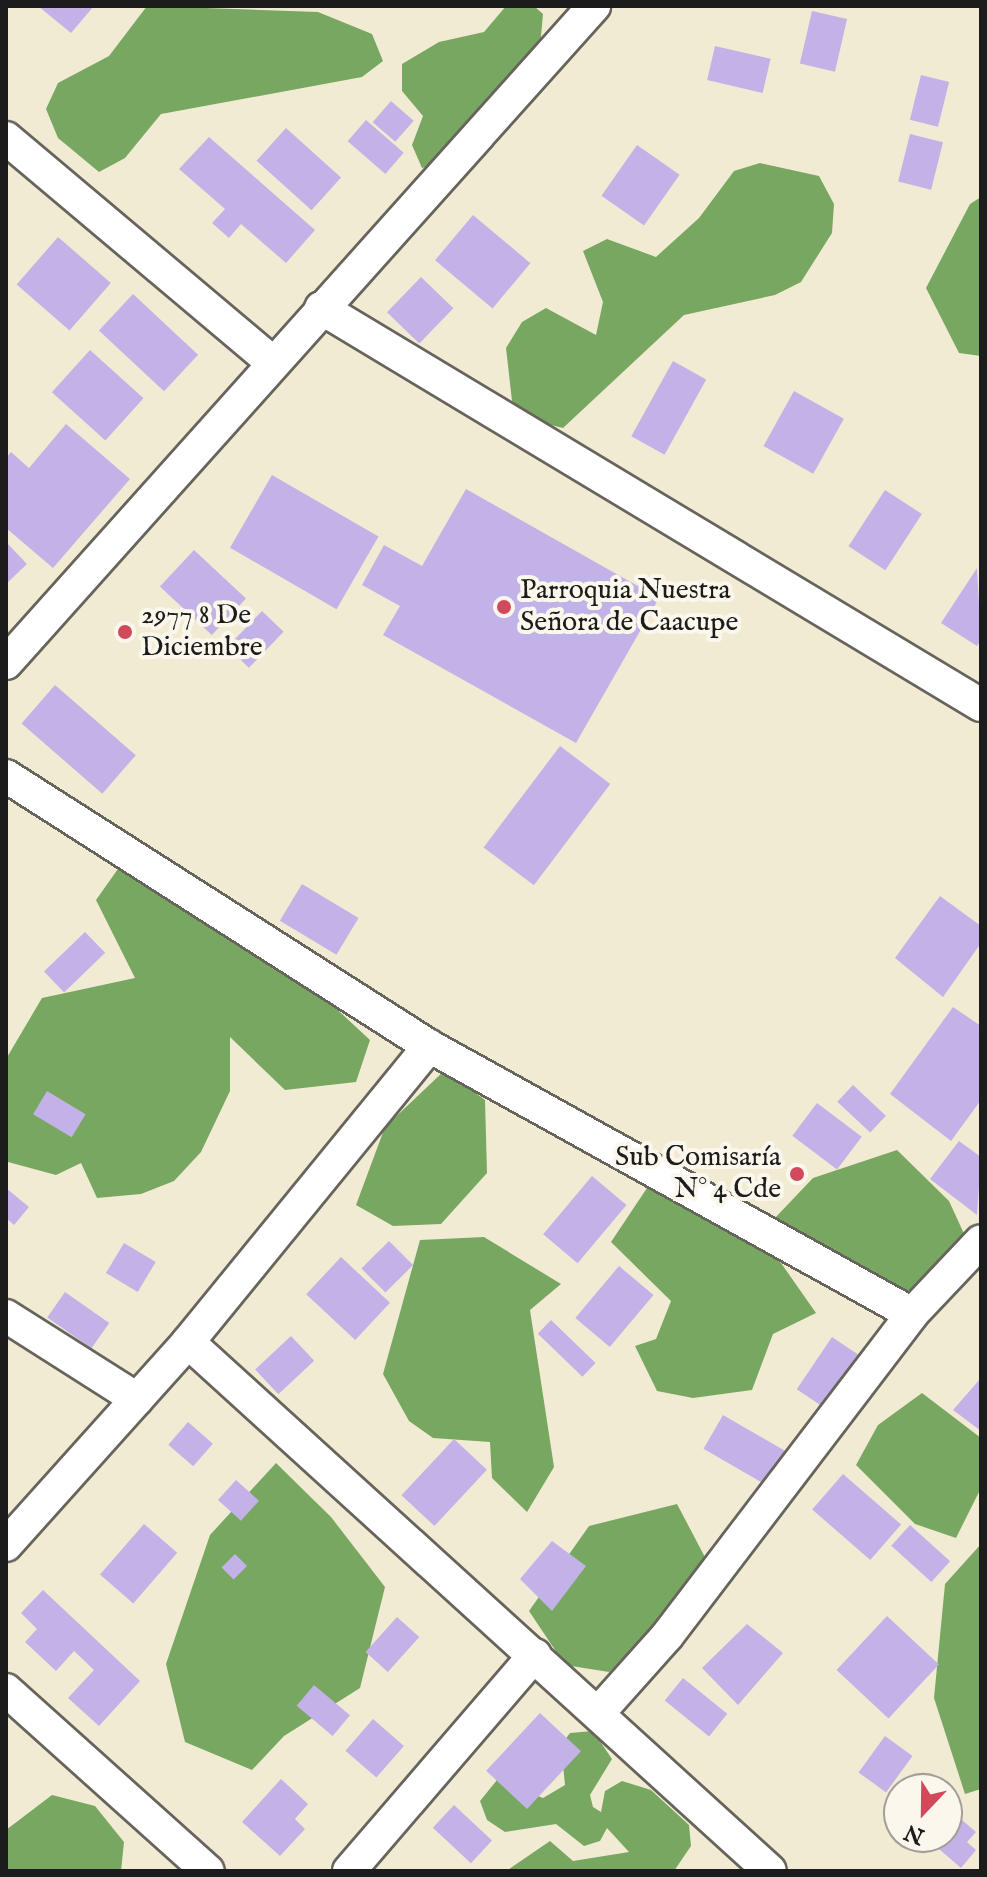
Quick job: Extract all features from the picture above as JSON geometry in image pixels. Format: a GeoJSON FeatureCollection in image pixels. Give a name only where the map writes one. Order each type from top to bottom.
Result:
{"type":"FeatureCollection","features":[{"type":"Feature","properties":{"kind":"street"},"geometry":{"type":"LineString","coordinates":[[6,663],[272,362],[594,6]]}},
{"type":"Feature","properties":{"kind":"street"},"geometry":{"type":"LineString","coordinates":[[6,138],[272,362]]}},
{"type":"Feature","properties":{"kind":"street"},"geometry":{"type":"LineString","coordinates":[[321,308],[981,705]]}},
{"type":"Feature","properties":{"kind":"street"},"geometry":{"type":"LineString","coordinates":[[6,776],[429,1046],[912,1314]]}},
{"type":"Feature","properties":{"kind":"street"},"geometry":{"type":"LineString","coordinates":[[6,1545],[188,1342],[429,1046]]}},
{"type":"Feature","properties":{"kind":"street"},"geometry":{"type":"LineString","coordinates":[[600,1711],[667,1636],[912,1314],[981,1241]]}},
{"type":"Feature","properties":{"kind":"street"},"geometry":{"type":"LineString","coordinates":[[6,1316],[137,1399]]}},
{"type":"Feature","properties":{"kind":"street"},"geometry":{"type":"LineString","coordinates":[[188,1342],[600,1711],[770,1871]]}},
{"type":"Feature","properties":{"kind":"street"},"geometry":{"type":"LineString","coordinates":[[349,1871],[535,1655]]}},
{"type":"Feature","properties":{"kind":"street"},"geometry":{"type":"LineString","coordinates":[[6,1690],[208,1871]]}},
{"type":"Feature","properties":{"kind":"green space"},"geometry":{"type":"Polygon","coordinates":[[[147,6],[318,12],[372,34],[383,61],[362,77],[161,114],[125,158],[99,172],[58,138],[46,109],[58,83],[109,56],[147,6]]]}},
{"type":"Feature","properties":{"kind":"green space"},"geometry":{"type":"Polygon","coordinates":[[[506,6],[534,6],[543,14],[540,47],[499,106],[474,114],[459,130],[448,161],[422,168],[412,145],[423,116],[402,91],[402,64],[439,42],[484,32],[506,6]]]}},
{"type":"Feature","properties":{"kind":"green space"},"geometry":{"type":"Polygon","coordinates":[[[760,163],[819,176],[834,204],[832,233],[801,282],[775,295],[684,315],[563,428],[535,421],[512,401],[506,348],[522,322],[546,308],[596,335],[603,302],[583,251],[607,239],[656,257],[699,218],[734,171],[760,163]]]}},
{"type":"Feature","properties":{"kind":"green space"},"geometry":{"type":"Polygon","coordinates":[[[981,197],[981,356],[959,353],[926,288],[970,204],[981,197]]]}},
{"type":"Feature","properties":{"kind":"green space"},"geometry":{"type":"Polygon","coordinates":[[[120,866],[299,974],[370,1040],[356,1082],[285,1090],[230,1037],[230,1091],[201,1152],[174,1181],[141,1194],[97,1198],[81,1163],[56,1175],[8,1162],[6,1059],[42,998],[135,978],[96,900],[120,866]]]}},
{"type":"Feature","properties":{"kind":"green space"},"geometry":{"type":"Polygon","coordinates":[[[445,1070],[485,1100],[487,1173],[441,1224],[393,1226],[356,1205],[385,1127],[445,1070]]]}},
{"type":"Feature","properties":{"kind":"green space"},"geometry":{"type":"Polygon","coordinates":[[[897,1150],[949,1201],[971,1249],[944,1287],[898,1291],[774,1219],[813,1178],[897,1150]]]}},
{"type":"Feature","properties":{"kind":"green space"},"geometry":{"type":"Polygon","coordinates":[[[647,1188],[725,1218],[781,1263],[816,1313],[773,1334],[752,1390],[693,1398],[657,1391],[635,1346],[656,1339],[671,1301],[611,1242],[647,1188]]]}},
{"type":"Feature","properties":{"kind":"green space"},"geometry":{"type":"Polygon","coordinates":[[[484,1237],[561,1284],[530,1310],[554,1467],[527,1512],[492,1478],[490,1442],[433,1438],[409,1421],[383,1374],[420,1240],[484,1237]]]}},
{"type":"Feature","properties":{"kind":"green space"},"geometry":{"type":"Polygon","coordinates":[[[922,1393],[981,1438],[981,1488],[956,1538],[915,1524],[856,1465],[878,1425],[922,1393]]]}},
{"type":"Feature","properties":{"kind":"green space"},"geometry":{"type":"Polygon","coordinates":[[[276,1463],[331,1517],[385,1587],[360,1688],[284,1736],[252,1770],[185,1742],[166,1664],[210,1535],[276,1463]]]}},
{"type":"Feature","properties":{"kind":"green space"},"geometry":{"type":"Polygon","coordinates":[[[677,1504],[707,1561],[667,1636],[609,1672],[565,1665],[529,1611],[589,1526],[677,1504]]]}},
{"type":"Feature","properties":{"kind":"green space"},"geometry":{"type":"Polygon","coordinates":[[[981,1544],[981,1789],[965,1794],[963,1773],[958,1773],[934,1698],[945,1584],[981,1544]]]}},
{"type":"Feature","properties":{"kind":"green space"},"geometry":{"type":"Polygon","coordinates":[[[593,1731],[612,1759],[590,1795],[593,1807],[601,1812],[605,1791],[622,1781],[651,1790],[689,1825],[691,1846],[674,1871],[506,1871],[550,1841],[573,1861],[629,1852],[607,1828],[600,1841],[584,1846],[556,1824],[505,1832],[487,1820],[480,1801],[497,1780],[543,1798],[565,1785],[561,1745],[570,1733],[593,1731]]]}},
{"type":"Feature","properties":{"kind":"green space"},"geometry":{"type":"Polygon","coordinates":[[[52,1795],[95,1806],[124,1842],[121,1871],[6,1871],[6,1830],[52,1795]]]}},
{"type":"Feature","properties":{"kind":"building"},"geometry":{"type":"Polygon","coordinates":[[[38,6],[94,6],[71,33],[38,6]]]}},
{"type":"Feature","properties":{"kind":"building"},"geometry":{"type":"Polygon","coordinates":[[[812,11],[847,19],[835,72],[800,64],[812,11]]]}},
{"type":"Feature","properties":{"kind":"building"},"geometry":{"type":"Polygon","coordinates":[[[715,46],[771,59],[763,93],[707,80],[715,46]]]}},
{"type":"Feature","properties":{"kind":"building"},"geometry":{"type":"Polygon","coordinates":[[[921,75],[949,82],[938,127],[910,120],[921,75]]]}},
{"type":"Feature","properties":{"kind":"building"},"geometry":{"type":"Polygon","coordinates":[[[391,101],[414,121],[395,142],[373,122],[391,101]]]}},
{"type":"Feature","properties":{"kind":"building"},"geometry":{"type":"Polygon","coordinates":[[[366,120],[404,153],[385,174],[348,141],[366,120]]]}},
{"type":"Feature","properties":{"kind":"building"},"geometry":{"type":"Polygon","coordinates":[[[286,128],[341,178],[312,210],[257,161],[286,128]]]}},
{"type":"Feature","properties":{"kind":"building"},"geometry":{"type":"Polygon","coordinates":[[[910,134],[943,142],[931,190],[898,182],[910,134]]]}},
{"type":"Feature","properties":{"kind":"building"},"geometry":{"type":"Polygon","coordinates":[[[209,137],[315,230],[286,263],[241,224],[229,238],[212,223],[225,209],[179,169],[209,137]]]}},
{"type":"Feature","properties":{"kind":"building"},"geometry":{"type":"Polygon","coordinates":[[[637,145],[680,175],[644,226],[601,196],[637,145]]]}},
{"type":"Feature","properties":{"kind":"building"},"geometry":{"type":"Polygon","coordinates":[[[473,215],[530,263],[493,308],[435,260],[473,215]]]}},
{"type":"Feature","properties":{"kind":"building"},"geometry":{"type":"Polygon","coordinates":[[[58,237],[111,283],[69,330],[17,285],[58,237]]]}},
{"type":"Feature","properties":{"kind":"building"},"geometry":{"type":"Polygon","coordinates":[[[421,277],[453,308],[419,344],[387,312],[421,277]]]}},
{"type":"Feature","properties":{"kind":"building"},"geometry":{"type":"Polygon","coordinates":[[[133,294],[198,355],[164,391],[99,331],[133,294]]]}},
{"type":"Feature","properties":{"kind":"building"},"geometry":{"type":"Polygon","coordinates":[[[90,350],[144,398],[105,441],[52,392],[90,350]]]}},
{"type":"Feature","properties":{"kind":"building"},"geometry":{"type":"Polygon","coordinates":[[[673,361],[706,379],[665,455],[631,436],[673,361]]]}},
{"type":"Feature","properties":{"kind":"building"},"geometry":{"type":"Polygon","coordinates":[[[794,391],[844,419],[813,474],[763,446],[794,391]]]}},
{"type":"Feature","properties":{"kind":"building"},"geometry":{"type":"Polygon","coordinates":[[[66,424],[130,479],[53,568],[6,528],[6,458],[11,452],[29,468],[66,424]]]}},
{"type":"Feature","properties":{"kind":"building"},"geometry":{"type":"Polygon","coordinates":[[[272,475],[379,536],[337,609],[230,548],[272,475]]]}},
{"type":"Feature","properties":{"kind":"building"},"geometry":{"type":"Polygon","coordinates":[[[466,489],[659,598],[576,743],[383,635],[400,606],[362,585],[384,545],[422,566],[466,489]]]}},
{"type":"Feature","properties":{"kind":"building"},"geometry":{"type":"Polygon","coordinates":[[[885,490],[922,514],[885,570],[849,546],[885,490]]]}},
{"type":"Feature","properties":{"kind":"building"},"geometry":{"type":"Polygon","coordinates":[[[6,542],[27,564],[6,584],[6,542]]]}},
{"type":"Feature","properties":{"kind":"building"},"geometry":{"type":"Polygon","coordinates":[[[194,550],[246,598],[212,635],[160,587],[194,550]]]}},
{"type":"Feature","properties":{"kind":"building"},"geometry":{"type":"Polygon","coordinates":[[[977,568],[981,640],[977,646],[941,623],[977,568]]]}},
{"type":"Feature","properties":{"kind":"building"},"geometry":{"type":"Polygon","coordinates":[[[262,611],[284,632],[249,668],[227,647],[262,611]]]}},
{"type":"Feature","properties":{"kind":"building"},"geometry":{"type":"Polygon","coordinates":[[[55,685],[136,755],[102,794],[22,723],[55,685]]]}},
{"type":"Feature","properties":{"kind":"building"},"geometry":{"type":"Polygon","coordinates":[[[560,746],[610,784],[534,885],[484,847],[560,746]]]}},
{"type":"Feature","properties":{"kind":"building"},"geometry":{"type":"Polygon","coordinates":[[[302,884],[359,918],[336,955],[280,921],[302,884]]]}},
{"type":"Feature","properties":{"kind":"building"},"geometry":{"type":"Polygon","coordinates":[[[940,896],[981,926],[981,943],[943,997],[895,958],[940,896]]]}},
{"type":"Feature","properties":{"kind":"building"},"geometry":{"type":"Polygon","coordinates":[[[85,932],[105,953],[64,992],[44,972],[85,932]]]}},
{"type":"Feature","properties":{"kind":"building"},"geometry":{"type":"Polygon","coordinates":[[[953,1007],[981,1026],[981,1100],[951,1141],[890,1094],[953,1007]]]}},
{"type":"Feature","properties":{"kind":"building"},"geometry":{"type":"Polygon","coordinates":[[[853,1085],[886,1116],[870,1133],[837,1102],[853,1085]]]}},
{"type":"Feature","properties":{"kind":"building"},"geometry":{"type":"Polygon","coordinates":[[[47,1091],[86,1114],[72,1137],[33,1114],[47,1091]]]}},
{"type":"Feature","properties":{"kind":"building"},"geometry":{"type":"Polygon","coordinates":[[[817,1103],[862,1137],[837,1169],[792,1136],[817,1103]]]}},
{"type":"Feature","properties":{"kind":"building"},"geometry":{"type":"Polygon","coordinates":[[[959,1141],[981,1157],[977,1215],[930,1179],[959,1141]]]}},
{"type":"Feature","properties":{"kind":"building"},"geometry":{"type":"Polygon","coordinates":[[[592,1176],[626,1205],[578,1263],[543,1234],[592,1176]]]}},
{"type":"Feature","properties":{"kind":"building"},"geometry":{"type":"Polygon","coordinates":[[[6,1188],[29,1207],[14,1225],[6,1218],[6,1188]]]}},
{"type":"Feature","properties":{"kind":"building"},"geometry":{"type":"Polygon","coordinates":[[[389,1241],[413,1265],[385,1293],[361,1269],[389,1241]]]}},
{"type":"Feature","properties":{"kind":"building"},"geometry":{"type":"Polygon","coordinates":[[[124,1243],[156,1262],[138,1292],[106,1273],[124,1243]]]}},
{"type":"Feature","properties":{"kind":"building"},"geometry":{"type":"Polygon","coordinates":[[[341,1257],[390,1303],[355,1340],[306,1294],[341,1257]]]}},
{"type":"Feature","properties":{"kind":"building"},"geometry":{"type":"Polygon","coordinates":[[[619,1266],[653,1295],[610,1347],[575,1318],[619,1266]]]}},
{"type":"Feature","properties":{"kind":"building"},"geometry":{"type":"Polygon","coordinates":[[[65,1292],[109,1323],[91,1348],[47,1317],[65,1292]]]}},
{"type":"Feature","properties":{"kind":"building"},"geometry":{"type":"Polygon","coordinates":[[[551,1320],[596,1363],[582,1377],[538,1334],[551,1320]]]}},
{"type":"Feature","properties":{"kind":"building"},"geometry":{"type":"Polygon","coordinates":[[[291,1336],[314,1361],[278,1394],[255,1369],[291,1336]]]}},
{"type":"Feature","properties":{"kind":"building"},"geometry":{"type":"Polygon","coordinates":[[[832,1337],[872,1364],[837,1416],[797,1389],[832,1337]]]}},
{"type":"Feature","properties":{"kind":"building"},"geometry":{"type":"Polygon","coordinates":[[[981,1378],[981,1431],[953,1410],[981,1378]]]}},
{"type":"Feature","properties":{"kind":"building"},"geometry":{"type":"Polygon","coordinates":[[[723,1415],[788,1452],[768,1486],[704,1449],[723,1415]]]}},
{"type":"Feature","properties":{"kind":"building"},"geometry":{"type":"Polygon","coordinates":[[[188,1422],[213,1444],[193,1466],[168,1445],[188,1422]]]}},
{"type":"Feature","properties":{"kind":"building"},"geometry":{"type":"Polygon","coordinates":[[[454,1439],[487,1470],[434,1526],[401,1495],[454,1439]]]}},
{"type":"Feature","properties":{"kind":"building"},"geometry":{"type":"Polygon","coordinates":[[[843,1474],[901,1525],[870,1560],[812,1509],[843,1474]]]}},
{"type":"Feature","properties":{"kind":"building"},"geometry":{"type":"Polygon","coordinates":[[[236,1480],[259,1501],[241,1521],[218,1500],[236,1480]]]}},
{"type":"Feature","properties":{"kind":"building"},"geometry":{"type":"Polygon","coordinates":[[[144,1524],[177,1553],[133,1603],[100,1575],[144,1524]]]}},
{"type":"Feature","properties":{"kind":"building"},"geometry":{"type":"Polygon","coordinates":[[[910,1525],[950,1561],[931,1582],[891,1546],[910,1525]]]}},
{"type":"Feature","properties":{"kind":"building"},"geometry":{"type":"Polygon","coordinates":[[[552,1541],[586,1566],[552,1611],[520,1579],[552,1541]]]}},
{"type":"Feature","properties":{"kind":"building"},"geometry":{"type":"Polygon","coordinates":[[[235,1554],[247,1566],[234,1579],[222,1567],[235,1554]]]}},
{"type":"Feature","properties":{"kind":"building"},"geometry":{"type":"Polygon","coordinates":[[[43,1590],[140,1681],[99,1726],[68,1698],[94,1670],[74,1651],[56,1671],[25,1642],[37,1629],[21,1613],[43,1590]]]}},
{"type":"Feature","properties":{"kind":"building"},"geometry":{"type":"Polygon","coordinates":[[[887,1616],[939,1664],[888,1719],[837,1670],[887,1616]]]}},
{"type":"Feature","properties":{"kind":"building"},"geometry":{"type":"Polygon","coordinates":[[[397,1617],[419,1637],[388,1672],[366,1652],[397,1617]]]}},
{"type":"Feature","properties":{"kind":"building"},"geometry":{"type":"Polygon","coordinates":[[[747,1624],[783,1653],[738,1705],[702,1668],[747,1624]]]}},
{"type":"Feature","properties":{"kind":"building"},"geometry":{"type":"Polygon","coordinates":[[[683,1678],[727,1714],[709,1736],[665,1701],[683,1678]]]}},
{"type":"Feature","properties":{"kind":"building"},"geometry":{"type":"Polygon","coordinates":[[[314,1685],[350,1715],[333,1736],[297,1706],[314,1685]]]}},
{"type":"Feature","properties":{"kind":"building"},"geometry":{"type":"Polygon","coordinates":[[[540,1713],[581,1751],[527,1809],[486,1771],[540,1713]]]}},
{"type":"Feature","properties":{"kind":"building"},"geometry":{"type":"Polygon","coordinates":[[[373,1719],[404,1746],[376,1778],[345,1751],[373,1719]]]}},
{"type":"Feature","properties":{"kind":"building"},"geometry":{"type":"Polygon","coordinates":[[[885,1736],[913,1756],[900,1773],[883,1773],[883,1790],[859,1772],[885,1736]]]}},
{"type":"Feature","properties":{"kind":"building"},"geometry":{"type":"Polygon","coordinates":[[[281,1779],[308,1804],[295,1819],[305,1829],[280,1856],[242,1822],[281,1779]]]}},
{"type":"Feature","properties":{"kind":"building"},"geometry":{"type":"Polygon","coordinates":[[[454,1805],[492,1840],[471,1863],[433,1828],[454,1805]]]}},
{"type":"Feature","properties":{"kind":"building"},"geometry":{"type":"Polygon","coordinates":[[[963,1821],[976,1832],[967,1842],[976,1850],[961,1868],[944,1853],[963,1853],[963,1821]]]}},
{"type":"Feature","properties":{"kind":"place","name":"Parroquia Nuestra Señora de Caacupe"},"geometry":{"type":"Point","coordinates":[504,607]}},
{"type":"Feature","properties":{"kind":"place","name":"2977 8 De Diciembre"},"geometry":{"type":"Point","coordinates":[125,632]}},
{"type":"Feature","properties":{"kind":"place","name":"Sub Comisaría N° 4 Cde"},"geometry":{"type":"Point","coordinates":[797,1174]}}]}
